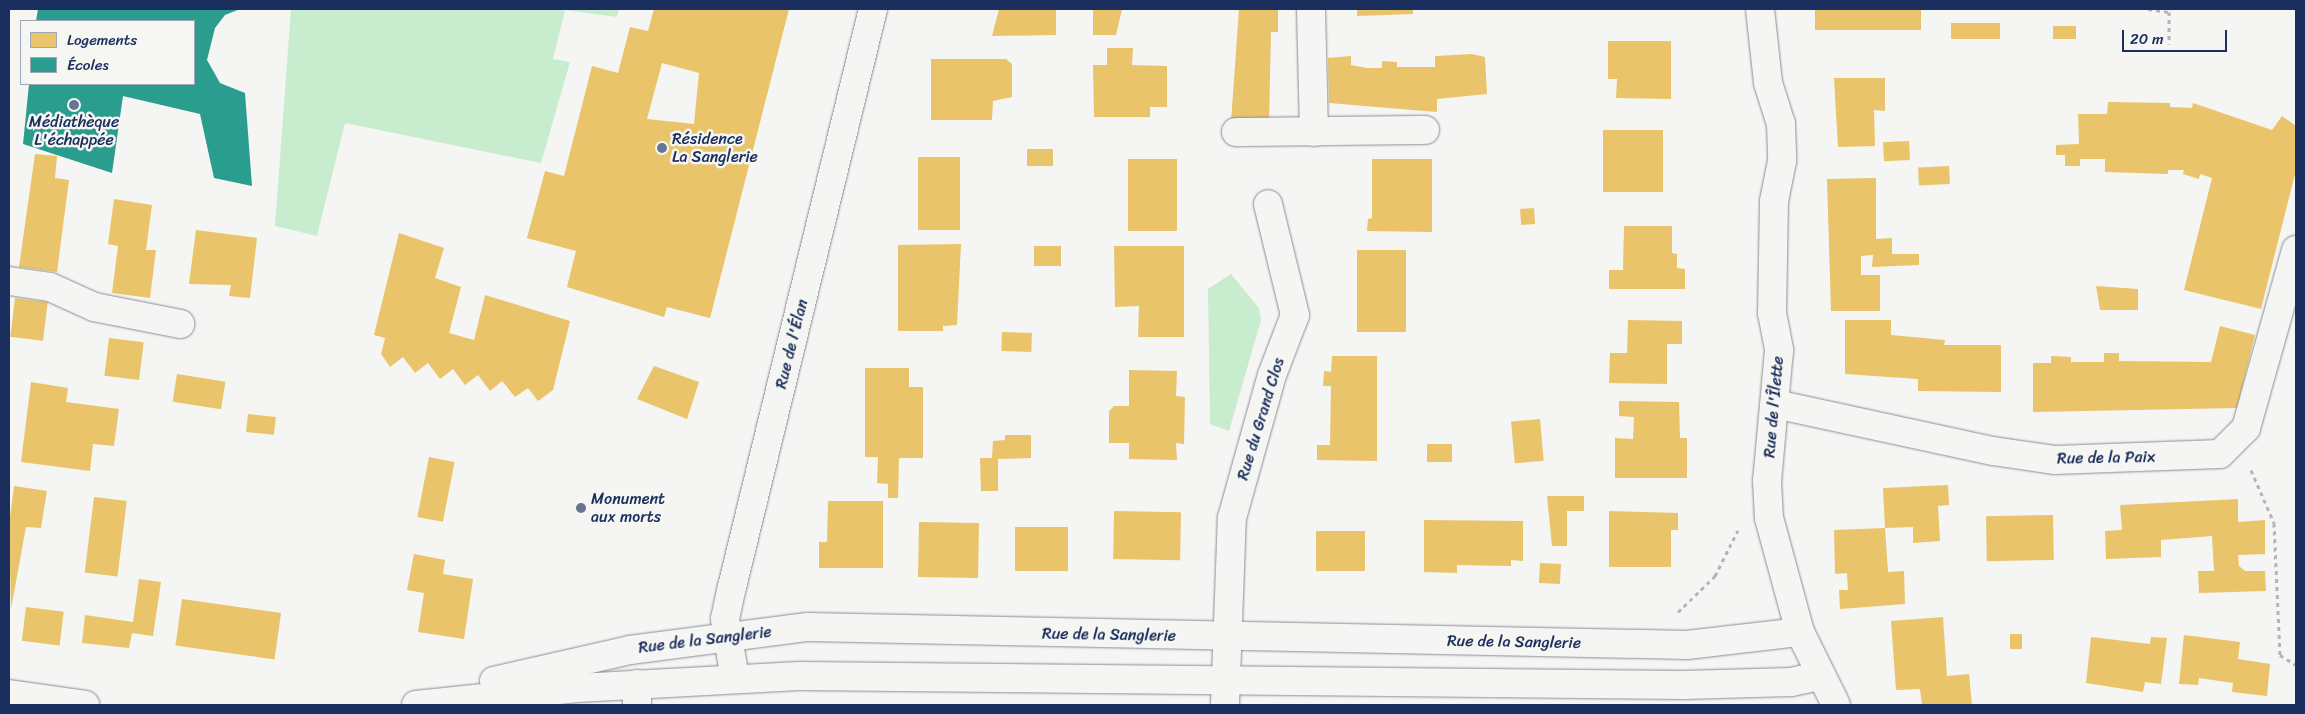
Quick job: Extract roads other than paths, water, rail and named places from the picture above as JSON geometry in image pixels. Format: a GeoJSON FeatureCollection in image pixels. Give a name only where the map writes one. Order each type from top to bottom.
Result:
{"type":"FeatureCollection","features":[{"type":"Feature","properties":{"kind":"street","name":"Rue de l'Élan"},"geometry":{"type":"LineString","coordinates":[[735,679],[725,619],[873,9]]}},
{"type":"Feature","properties":{"kind":"street"},"geometry":{"type":"LineString","coordinates":[[1311,9],[1314,132]]}},
{"type":"Feature","properties":{"kind":"street","name":"Rue de l'Îlette"},"geometry":{"type":"LineString","coordinates":[[1760,9],[1768,83],[1781,124],[1782,161],[1774,201],[1772,314],[1780,350],[1768,505],[1774,544],[1800,632],[1820,676],[1836,705]]}},
{"type":"Feature","properties":{"kind":"street"},"geometry":{"type":"LineString","coordinates":[[1236,132],[1424,130]]}},
{"type":"Feature","properties":{"kind":"street","name":"Rue du Grand Clos"},"geometry":{"type":"LineString","coordinates":[[1225,705],[1225,638],[1232,518],[1272,375],[1295,315],[1268,204]]}},
{"type":"Feature","properties":{"kind":"street","name":"Rue de la Paix"},"geometry":{"type":"LineString","coordinates":[[1775,404],[1993,451],[2055,460],[2220,454],[2234,444],[2246,428],[2296,250]]}},
{"type":"Feature","properties":{"kind":"street"},"geometry":{"type":"LineString","coordinates":[[9,281],[50,287],[94,307],[180,324]]}},
{"type":"Feature","properties":{"kind":"street","name":"Rue de la Sanglerie"},"geometry":{"type":"LineString","coordinates":[[421,705],[483,684],[630,650],[808,627],[1225,638],[1638,644],[1704,644],[1800,632]]}},
{"type":"Feature","properties":{"kind":"street","name":"Rue de la Sanglerie"},"geometry":{"type":"LineString","coordinates":[[421,705],[637,695],[735,679],[895,675],[1684,686],[1791,682],[1820,676]]}},
{"type":"Feature","properties":{"kind":"street"},"geometry":{"type":"LineString","coordinates":[[9,694],[85,705]]}},
{"type":"Feature","properties":{"kind":"place","name":"Médiathèque L'échappée"},"geometry":{"type":"Point","coordinates":[74,105]}},
{"type":"Feature","properties":{"kind":"place","name":"Résidence La Sanglerie"},"geometry":{"type":"Point","coordinates":[662,148]}},
{"type":"Feature","properties":{"kind":"place","name":"Monument aux morts"},"geometry":{"type":"Point","coordinates":[581,508]}}]}
